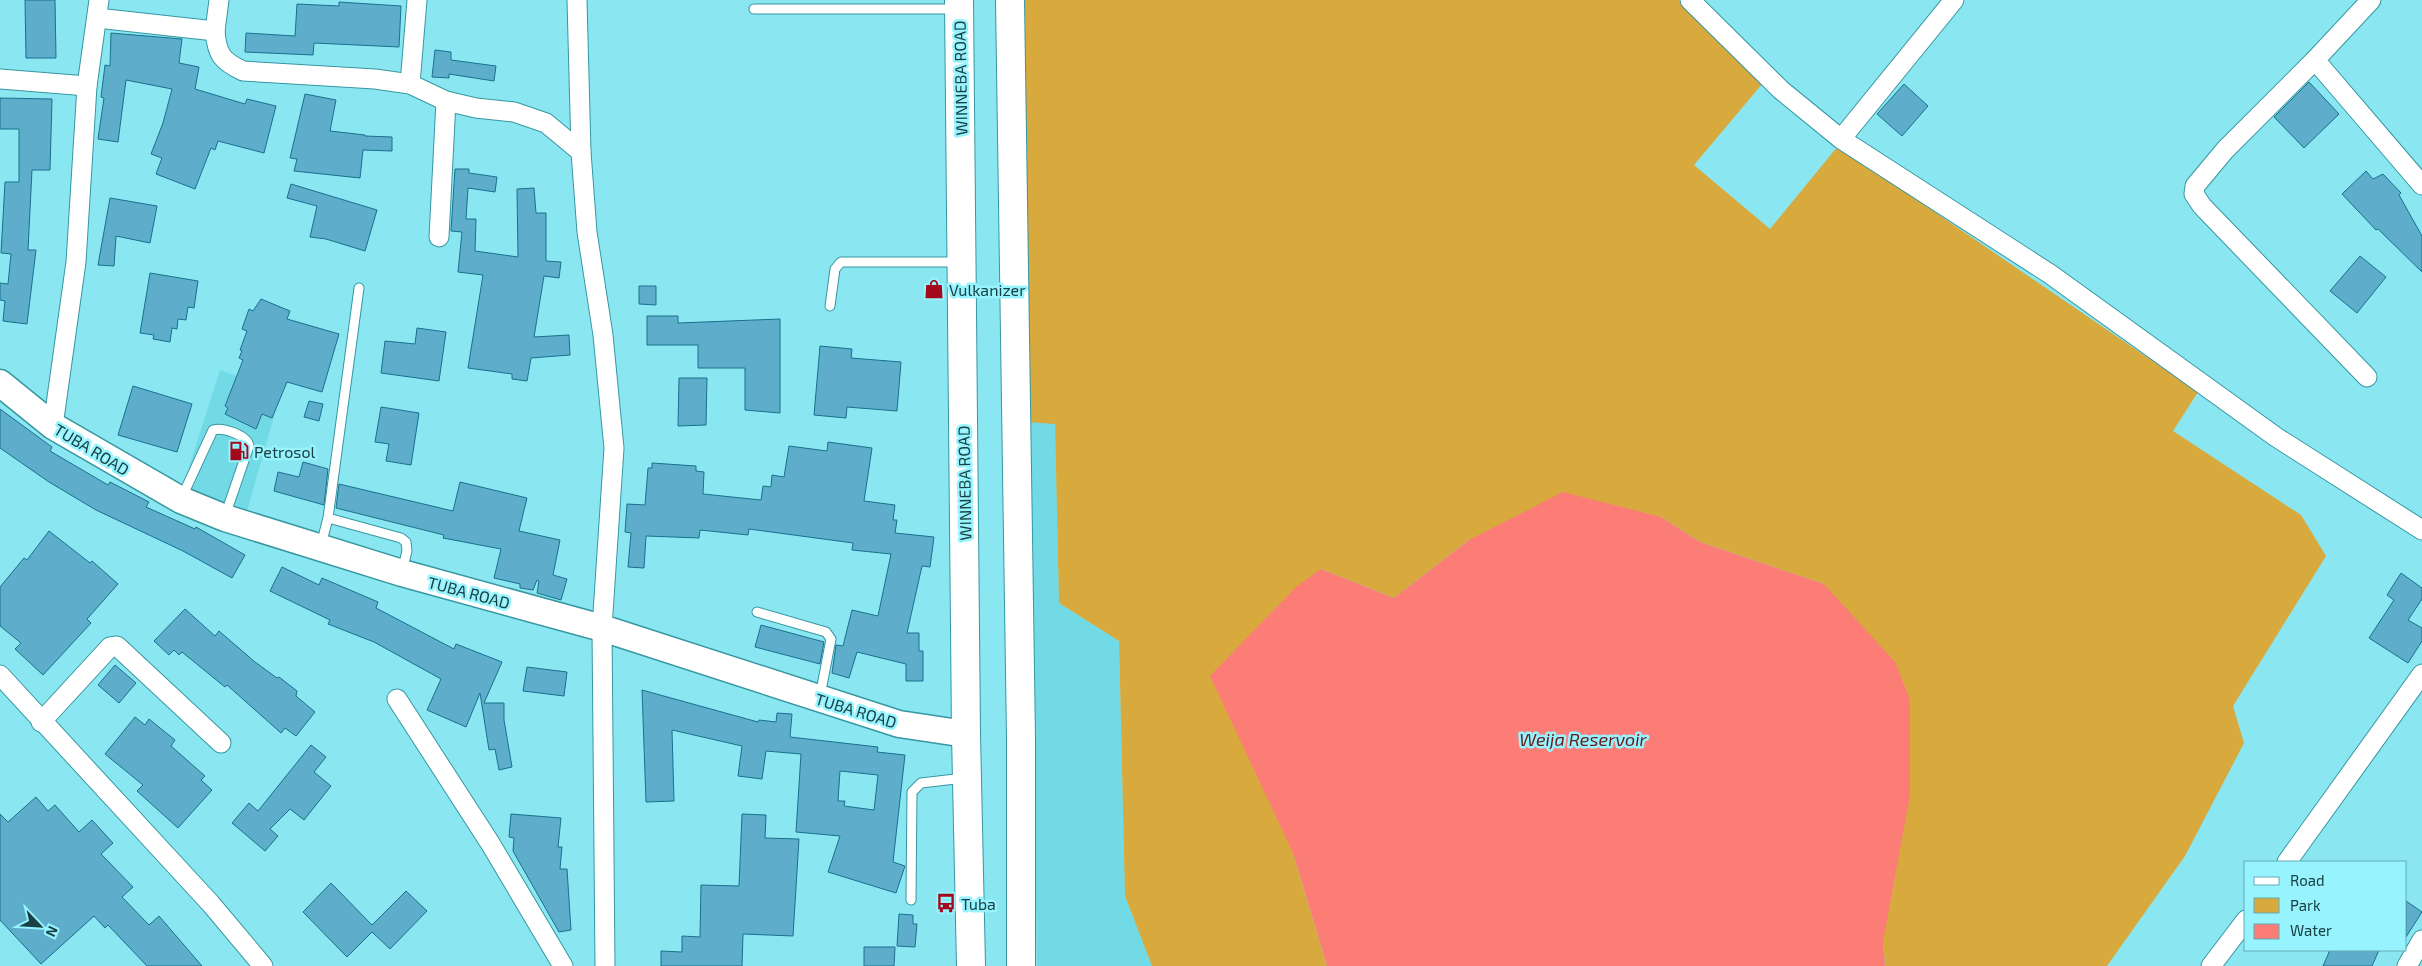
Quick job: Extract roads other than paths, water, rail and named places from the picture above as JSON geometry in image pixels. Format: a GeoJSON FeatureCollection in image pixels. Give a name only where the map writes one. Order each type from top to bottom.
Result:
{"type":"FeatureCollection","features":[{"type":"Feature","properties":{"kind":"highway"},"geometry":{"type":"LineString","coordinates":[[1010,0],[1021,936],[1024,966]]}},
{"type":"Feature","properties":{"kind":"highway","name":"WINNEBA ROAD"},"geometry":{"type":"LineString","coordinates":[[959,4],[966,734],[971,966]]}},
{"type":"Feature","properties":{"kind":"street"},"geometry":{"type":"LineString","coordinates":[[219,0],[215,31],[216,46],[225,62],[243,71],[375,79],[410,84],[446,101],[476,108],[514,112],[546,123],[581,152]]}},
{"type":"Feature","properties":{"kind":"street"},"geometry":{"type":"LineString","coordinates":[[410,84],[417,0]]}},
{"type":"Feature","properties":{"kind":"street"},"geometry":{"type":"LineString","coordinates":[[577,0],[581,152],[587,232],[603,335],[614,448],[602,628],[605,966]]}},
{"type":"Feature","properties":{"kind":"street"},"geometry":{"type":"LineString","coordinates":[[1690,0],[1781,90],[1841,139],[2050,274],[2276,437],[2422,530]]}},
{"type":"Feature","properties":{"kind":"street"},"geometry":{"type":"LineString","coordinates":[[1841,139],[1954,0]]}},
{"type":"Feature","properties":{"kind":"street"},"geometry":{"type":"LineString","coordinates":[[2367,377],[2202,206],[2194,194],[2195,186],[2225,150],[2315,60],[2371,0]]}},
{"type":"Feature","properties":{"kind":"street"},"geometry":{"type":"LineString","coordinates":[[53,426],[76,262],[87,86],[98,9],[215,31]]}},
{"type":"Feature","properties":{"kind":"street"},"geometry":{"type":"LineString","coordinates":[[2315,60],[2422,185]]}},
{"type":"Feature","properties":{"kind":"street"},"geometry":{"type":"LineString","coordinates":[[0,79],[87,86]]}},
{"type":"Feature","properties":{"kind":"street"},"geometry":{"type":"LineString","coordinates":[[439,237],[446,101]]}},
{"type":"Feature","properties":{"kind":"street","name":"TUBA ROAD"},"geometry":{"type":"LineString","coordinates":[[0,383],[53,426],[181,500],[224,518],[402,573],[602,628],[899,724],[966,734]]}},
{"type":"Feature","properties":{"kind":"street"},"geometry":{"type":"LineString","coordinates":[[41,722],[110,647],[117,646],[221,743]]}},
{"type":"Feature","properties":{"kind":"street"},"geometry":{"type":"LineString","coordinates":[[2288,861],[2422,674]]}},
{"type":"Feature","properties":{"kind":"street"},"geometry":{"type":"LineString","coordinates":[[0,676],[212,904],[262,966]]}},
{"type":"Feature","properties":{"kind":"street"},"geometry":{"type":"LineString","coordinates":[[397,699],[490,843],[563,966]]}},
{"type":"Feature","properties":{"kind":"street"},"geometry":{"type":"LineString","coordinates":[[2211,966],[2244,923]]}},
{"type":"Feature","properties":{"kind":"street"},"geometry":{"type":"LineString","coordinates":[[2406,966],[2422,940]]}},
{"type":"Feature","properties":{"kind":"lane"},"geometry":{"type":"LineString","coordinates":[[754,9],[959,4]]}},
{"type":"Feature","properties":{"kind":"lane"},"geometry":{"type":"LineString","coordinates":[[830,306],[835,269],[841,262],[962,262]]}},
{"type":"Feature","properties":{"kind":"lane"},"geometry":{"type":"LineString","coordinates":[[320,549],[328,518],[359,288]]}},
{"type":"Feature","properties":{"kind":"lane"},"geometry":{"type":"LineString","coordinates":[[181,500],[213,430],[222,429],[243,438],[249,446],[224,518]]}},
{"type":"Feature","properties":{"kind":"lane"},"geometry":{"type":"LineString","coordinates":[[328,518],[401,538],[406,542],[407,551],[402,573]]}},
{"type":"Feature","properties":{"kind":"lane"},"geometry":{"type":"LineString","coordinates":[[757,612],[826,632],[831,639],[819,698]]}},
{"type":"Feature","properties":{"kind":"lane"},"geometry":{"type":"LineString","coordinates":[[911,900],[912,792],[921,783],[967,778]]}},
{"type":"Feature","properties":{"kind":"water","name":"Weija Reservoir"},"geometry":{"type":"Polygon","coordinates":[[[1563,492],[1661,517],[1700,542],[1824,584],[1895,662],[1910,700],[1910,795],[1883,942],[1885,966],[1327,966],[1293,853],[1210,676],[1296,587],[1321,569],[1394,598],[1469,540],[1563,492]]]}},
{"type":"Feature","properties":{"kind":"place","name":"Vulkanizer"},"geometry":{"type":"Point","coordinates":[934,289]}},
{"type":"Feature","properties":{"kind":"place","name":"Petrosol"},"geometry":{"type":"Point","coordinates":[239,451]}},
{"type":"Feature","properties":{"kind":"place","name":"Tuba"},"geometry":{"type":"Point","coordinates":[946,903]}}]}
